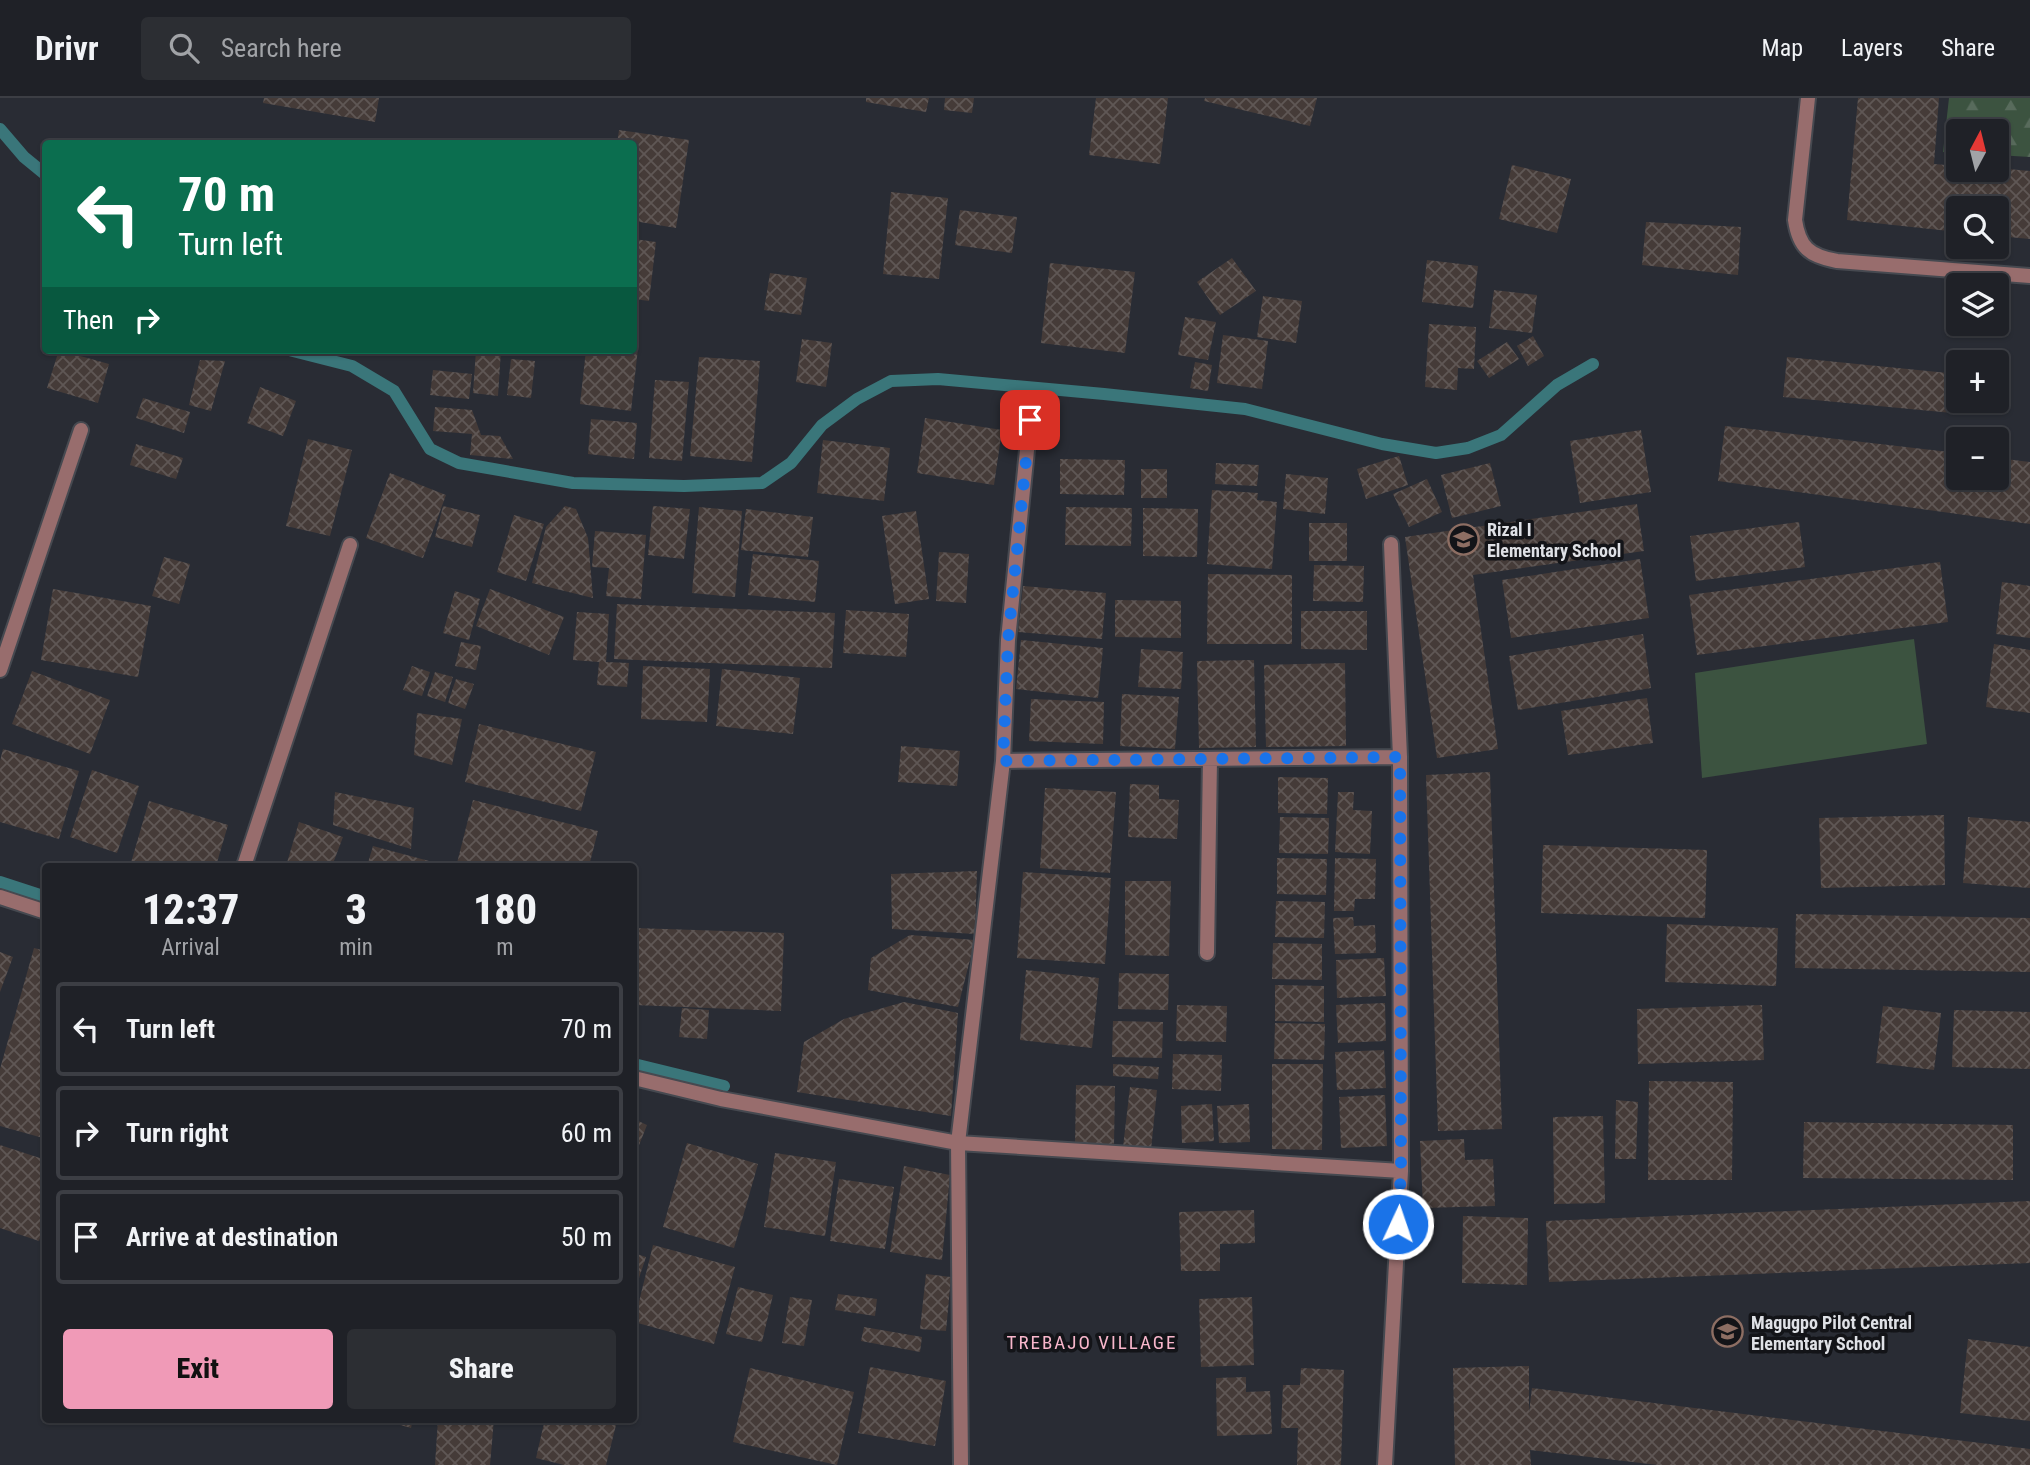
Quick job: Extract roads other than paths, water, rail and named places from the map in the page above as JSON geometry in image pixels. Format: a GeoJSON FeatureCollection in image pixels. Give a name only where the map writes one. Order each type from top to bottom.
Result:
{"type":"FeatureCollection","features":[{"type":"Feature","properties":{"kind":"street"},"geometry":{"type":"LineString","coordinates":[[1808,98],[1795,220],[1798,240],[1810,250],[1822,258],[1836,261],[2030,276]]}},
{"type":"Feature","properties":{"kind":"street"},"geometry":{"type":"LineString","coordinates":[[961,1465],[958,1143],[1003,761],[1008,640],[1030,420]]}},
{"type":"Feature","properties":{"kind":"street"},"geometry":{"type":"LineString","coordinates":[[0,670],[81,430]]}},
{"type":"Feature","properties":{"kind":"street"},"geometry":{"type":"LineString","coordinates":[[1385,1465],[1401,1171],[1400,757],[1391,544]]}},
{"type":"Feature","properties":{"kind":"street"},"geometry":{"type":"LineString","coordinates":[[245,863],[350,545]]}},
{"type":"Feature","properties":{"kind":"street"},"geometry":{"type":"LineString","coordinates":[[1003,761],[1400,757]]}},
{"type":"Feature","properties":{"kind":"street"},"geometry":{"type":"LineString","coordinates":[[1207,953],[1210,759]]}},
{"type":"Feature","properties":{"kind":"street"},"geometry":{"type":"LineString","coordinates":[[0,897],[42,911]]}},
{"type":"Feature","properties":{"kind":"street"},"geometry":{"type":"LineString","coordinates":[[637,1079],[721,1099],[958,1143],[1401,1171]]}},
{"type":"Feature","properties":{"kind":"waterway"},"geometry":{"type":"LineString","coordinates":[[0,129],[24,157],[42,172]]}},
{"type":"Feature","properties":{"kind":"waterway"},"geometry":{"type":"LineString","coordinates":[[305,354],[352,366],[394,391],[430,449],[459,463],[573,483],[684,486],[762,483],[791,463],[822,425],[857,399],[891,381],[938,379],[1245,409],[1382,444],[1436,453],[1468,448],[1501,435],[1557,385],[1593,364]]}},
{"type":"Feature","properties":{"kind":"waterway"},"geometry":{"type":"LineString","coordinates":[[0,882],[42,896]]}},
{"type":"Feature","properties":{"kind":"waterway"},"geometry":{"type":"LineString","coordinates":[[637,1065],[724,1086]]}},
{"type":"Feature","properties":{"kind":"place","name":"Rizal I Elementary School"},"geometry":{"type":"Point","coordinates":[1464,539]}},
{"type":"Feature","properties":{"kind":"place","name":"Magugpo Pilot Central Elementary School"},"geometry":{"type":"Point","coordinates":[1728,1332]}},
{"type":"Feature","properties":{"kind":"district","name":"TREBAJO VILLAGE"},"geometry":{"type":"Point","coordinates":[1092,1342]}}]}
